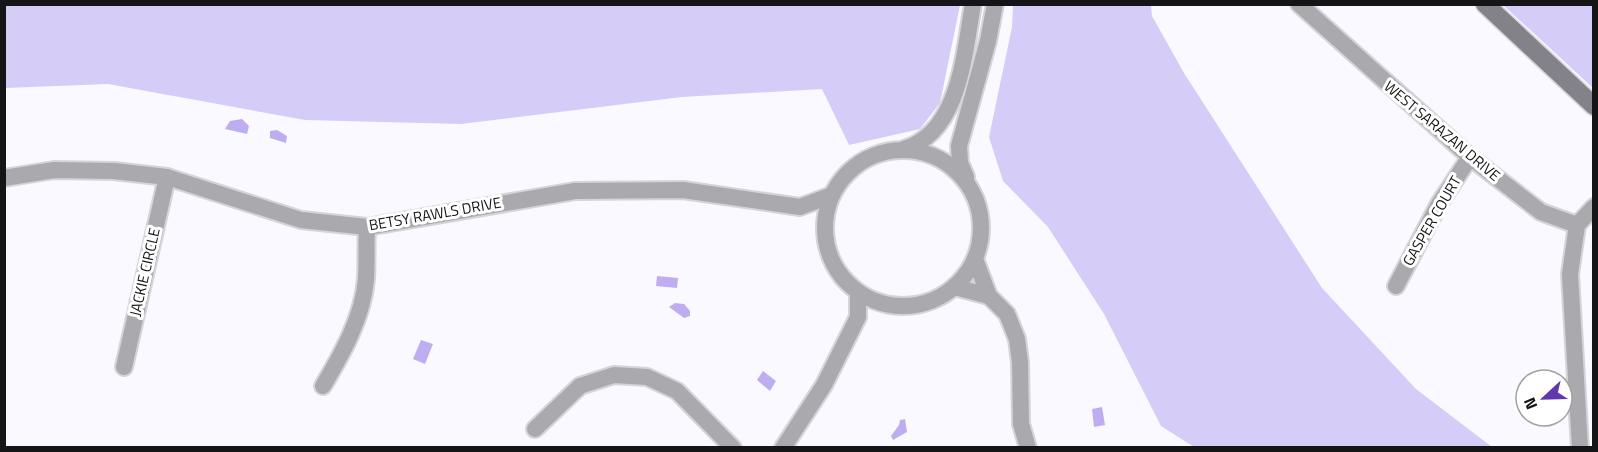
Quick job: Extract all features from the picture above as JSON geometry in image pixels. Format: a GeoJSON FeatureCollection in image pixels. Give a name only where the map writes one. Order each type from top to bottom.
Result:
{"type":"FeatureCollection","features":[{"type":"Feature","properties":{"kind":"street"},"geometry":{"type":"LineString","coordinates":[[973,4],[955,91],[942,122],[920,144],[882,152],[857,165],[840,181],[832,195],[825,228],[834,264],[858,292],[886,304],[921,304],[943,296],[955,287],[975,260],[981,234],[981,215],[960,163],[959,146],[988,41],[995,4]]}},
{"type":"Feature","properties":{"kind":"street","name":"WEST SARAZAN DRIVE"},"geometry":{"type":"LineString","coordinates":[[1299,4],[1470,157],[1540,212],[1577,225]]}},
{"type":"Feature","properties":{"kind":"street"},"geometry":{"type":"LineString","coordinates":[[1485,4],[1593,106]]}},
{"type":"Feature","properties":{"kind":"street"},"geometry":{"type":"LineString","coordinates":[[904,149],[939,158],[954,168],[968,184]]}},
{"type":"Feature","properties":{"kind":"street","name":"GASPER COURT"},"geometry":{"type":"LineString","coordinates":[[1396,286],[1439,204],[1470,157]]}},
{"type":"Feature","properties":{"kind":"street","name":"BETSY RAWLS DRIVE"},"geometry":{"type":"LineString","coordinates":[[4,178],[54,170],[114,171],[166,177],[301,220],[367,227],[575,191],[683,190],[800,207],[832,195]]}},
{"type":"Feature","properties":{"kind":"street","name":"JACKIE CIRCLE"},"geometry":{"type":"LineString","coordinates":[[124,367],[166,177]]}},
{"type":"Feature","properties":{"kind":"street"},"geometry":{"type":"LineString","coordinates":[[800,207],[825,228]]}},
{"type":"Feature","properties":{"kind":"street"},"geometry":{"type":"LineString","coordinates":[[1580,447],[1570,273],[1577,225],[1593,207]]}},
{"type":"Feature","properties":{"kind":"street"},"geometry":{"type":"LineString","coordinates":[[323,386],[344,351],[360,309],[366,280],[367,227]]}},
{"type":"Feature","properties":{"kind":"street"},"geometry":{"type":"LineString","coordinates":[[975,260],[989,296],[1007,314],[1017,339],[1020,362],[1021,424],[1028,447]]}},
{"type":"Feature","properties":{"kind":"street"},"geometry":{"type":"LineString","coordinates":[[955,287],[989,296]]}},
{"type":"Feature","properties":{"kind":"street"},"geometry":{"type":"LineString","coordinates":[[783,447],[824,386],[858,317],[858,292]]}},
{"type":"Feature","properties":{"kind":"street"},"geometry":{"type":"LineString","coordinates":[[858,317],[886,304]]}},
{"type":"Feature","properties":{"kind":"street"},"geometry":{"type":"LineString","coordinates":[[535,429],[580,386],[614,375],[647,377],[677,391],[733,447]]}},
{"type":"Feature","properties":{"kind":"shaded area"},"geometry":{"type":"Polygon","coordinates":[[[4,5],[960,5],[940,103],[920,129],[849,145],[822,89],[682,97],[461,124],[305,120],[108,84],[5,88],[4,5]]]}},
{"type":"Feature","properties":{"kind":"shaded area"},"geometry":{"type":"Polygon","coordinates":[[[1013,5],[1151,5],[1152,16],[1184,73],[1322,288],[1416,389],[1492,447],[1194,447],[1161,426],[1104,314],[1048,227],[1003,181],[989,137],[1012,27],[1013,5]]]}},
{"type":"Feature","properties":{"kind":"shaded area"},"geometry":{"type":"Polygon","coordinates":[[[1503,5],[1593,5],[1593,88],[1503,5]]]}},
{"type":"Feature","properties":{"kind":"shaded area"},"geometry":{"type":"Polygon","coordinates":[[[242,119],[249,126],[247,134],[225,129],[230,121],[242,119]]]}},
{"type":"Feature","properties":{"kind":"shaded area"},"geometry":{"type":"Polygon","coordinates":[[[277,130],[287,136],[286,143],[270,138],[270,131],[277,130]]]}},
{"type":"Feature","properties":{"kind":"shaded area"},"geometry":{"type":"Polygon","coordinates":[[[657,276],[678,278],[677,288],[656,286],[657,276]]]}},
{"type":"Feature","properties":{"kind":"shaded area"},"geometry":{"type":"Polygon","coordinates":[[[675,303],[684,304],[690,311],[690,316],[684,318],[669,307],[675,303]]]}},
{"type":"Feature","properties":{"kind":"shaded area"},"geometry":{"type":"Polygon","coordinates":[[[421,340],[433,344],[425,364],[413,359],[421,340]]]}},
{"type":"Feature","properties":{"kind":"shaded area"},"geometry":{"type":"Polygon","coordinates":[[[763,371],[776,381],[770,391],[757,380],[763,371]]]}},
{"type":"Feature","properties":{"kind":"shaded area"},"geometry":{"type":"Polygon","coordinates":[[[1102,407],[1105,425],[1094,427],[1092,409],[1102,407]]]}},
{"type":"Feature","properties":{"kind":"shaded area"},"geometry":{"type":"Polygon","coordinates":[[[905,419],[907,432],[893,440],[891,436],[900,420],[905,419]]]}}]}
